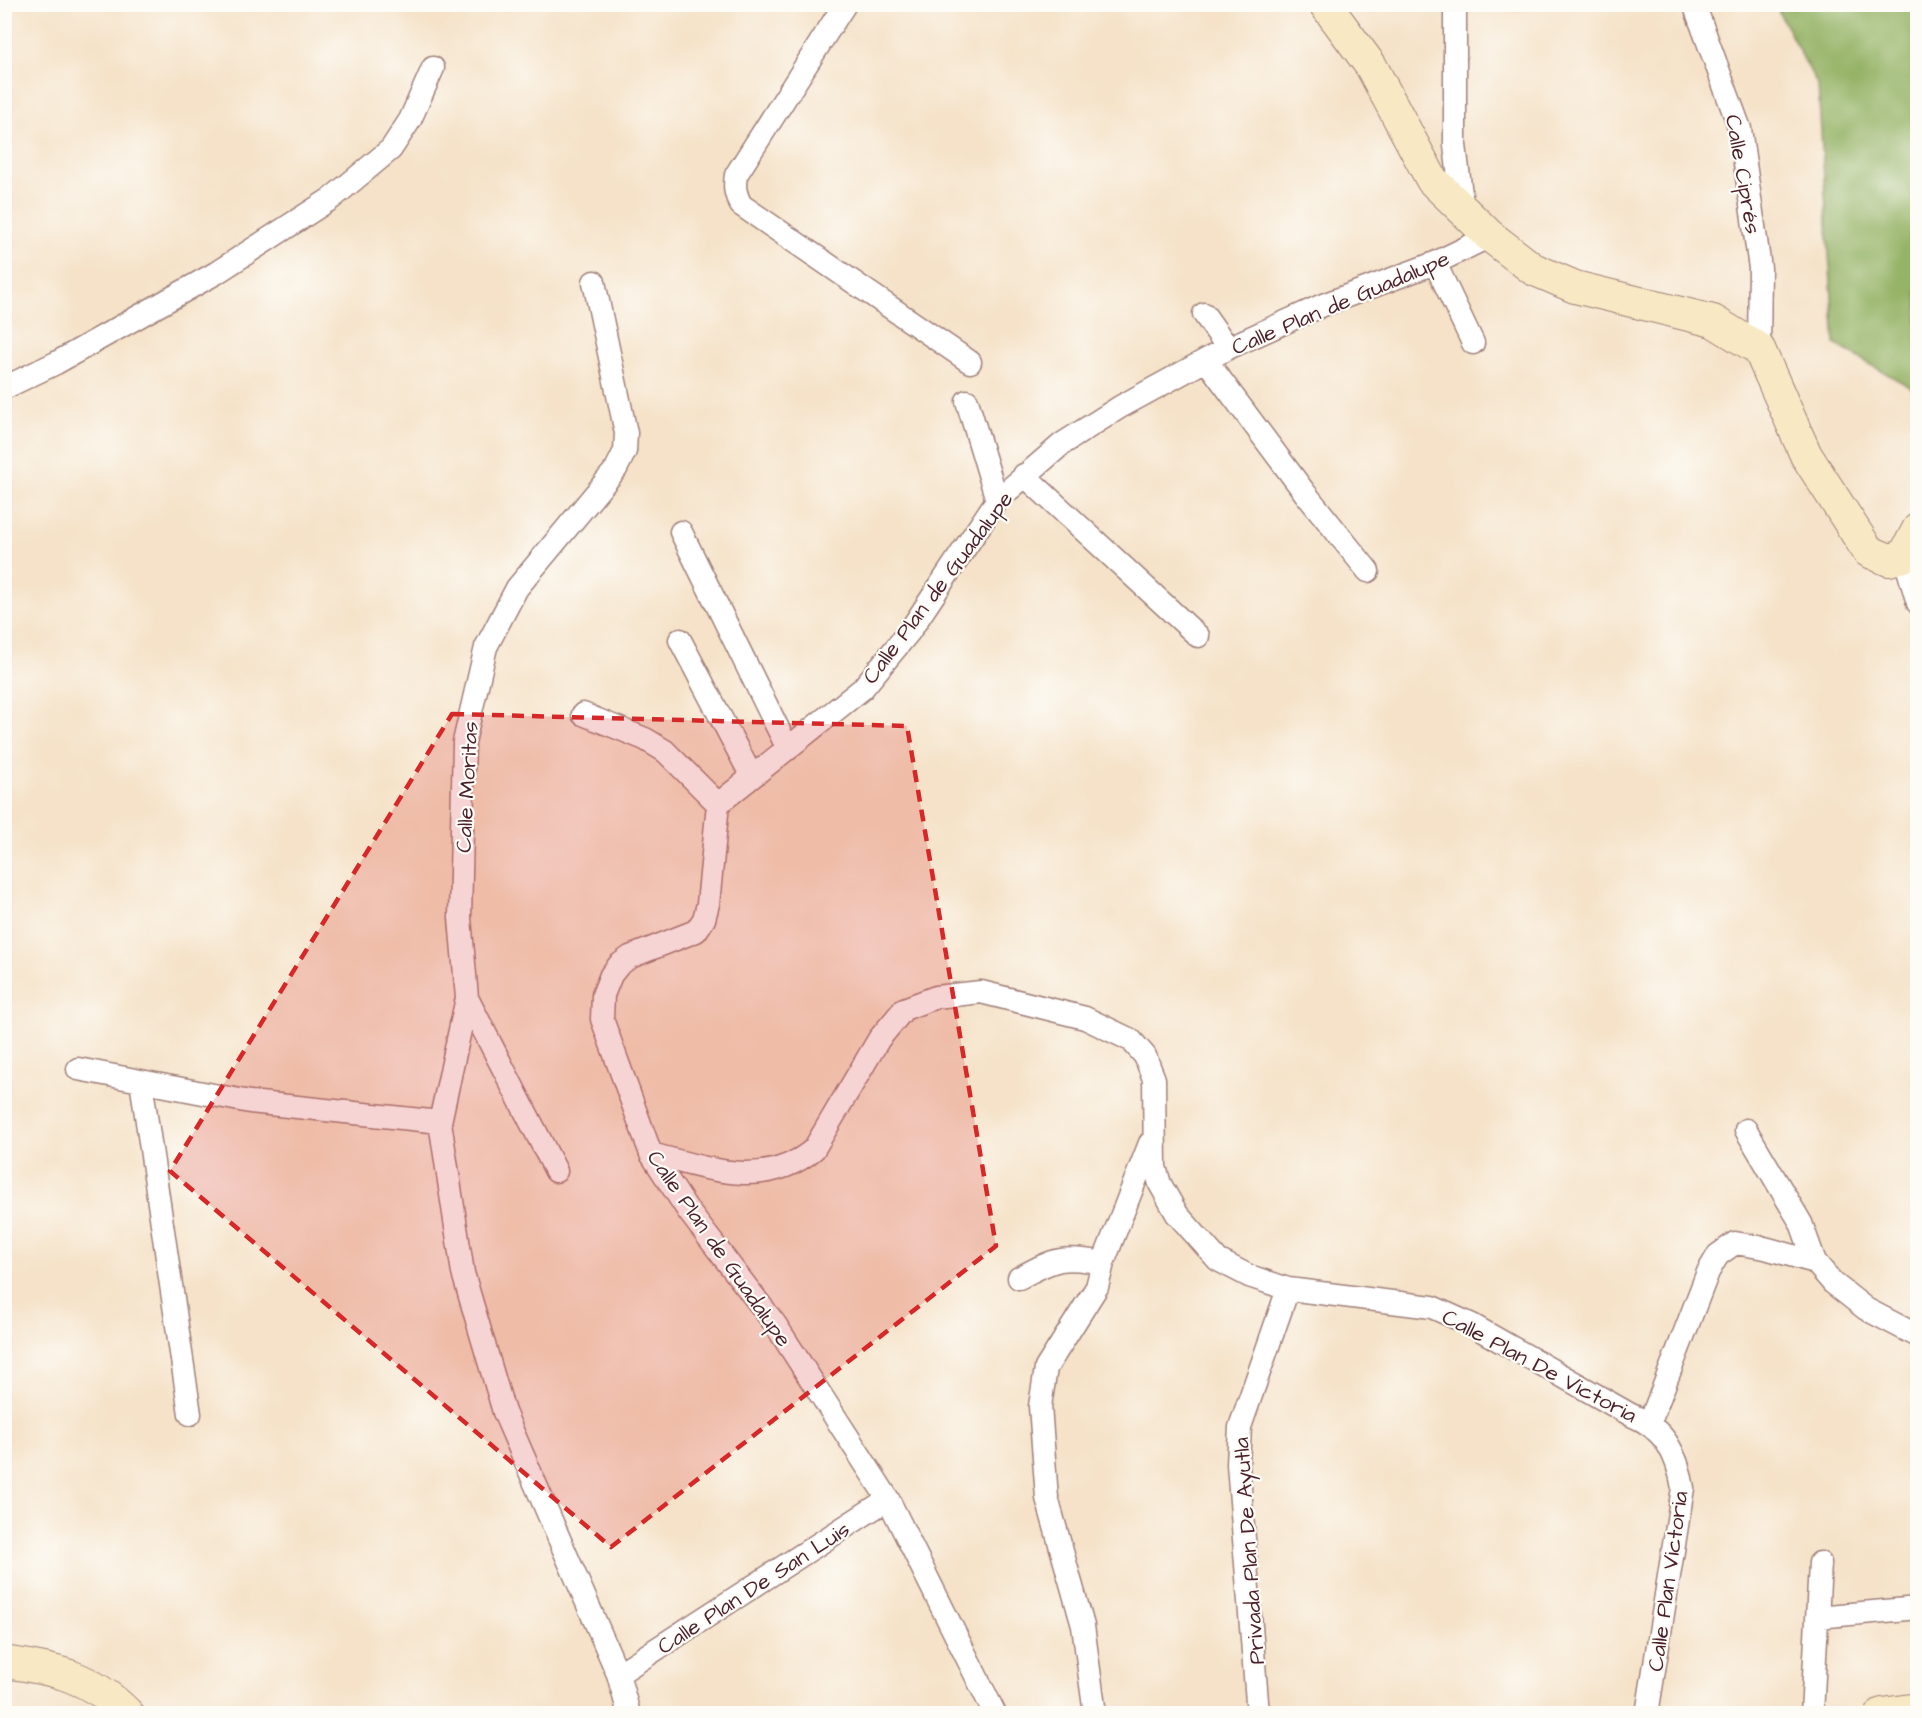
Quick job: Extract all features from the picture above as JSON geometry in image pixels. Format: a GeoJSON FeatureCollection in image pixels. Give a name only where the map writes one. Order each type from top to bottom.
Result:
{"type":"FeatureCollection","features":[{"type":"Feature","properties":{"kind":"main road"},"geometry":{"type":"LineString","coordinates":[[1325,4],[1371,66],[1432,180],[1490,236],[1533,269],[1575,286],[1713,321],[1759,350],[1806,455],[1868,551],[1888,560],[1911,542]]}},
{"type":"Feature","properties":{"kind":"main road"},"geometry":{"type":"LineString","coordinates":[[4,1662],[53,1669],[90,1683],[128,1713]]}},
{"type":"Feature","properties":{"kind":"main road"},"geometry":{"type":"LineString","coordinates":[[1882,1713],[1917,1709]]}},
{"type":"Feature","properties":{"kind":"street"},"geometry":{"type":"LineString","coordinates":[[845,4],[736,175],[734,186],[736,196],[741,205],[970,362]]}},
{"type":"Feature","properties":{"kind":"street"},"geometry":{"type":"LineString","coordinates":[[1455,4],[1455,145],[1463,211]]}},
{"type":"Feature","properties":{"kind":"street","name":"Calle Ciprés"},"geometry":{"type":"LineString","coordinates":[[1694,4],[1740,129],[1760,268],[1759,350]]}},
{"type":"Feature","properties":{"kind":"street"},"geometry":{"type":"LineString","coordinates":[[4,388],[56,363],[216,273],[332,198],[391,149],[410,120],[433,68]]}},
{"type":"Feature","properties":{"kind":"street","name":"Calle Plan de Guadalupe"},"geometry":{"type":"LineString","coordinates":[[995,1713],[888,1499],[775,1324],[689,1212],[651,1154],[602,1019],[603,995],[610,975],[630,957],[696,931],[704,919],[718,804],[862,689],[909,632],[997,500],[1023,475],[1062,444],[1120,407],[1228,348],[1323,305],[1435,263],[1490,236]]}},
{"type":"Feature","properties":{"kind":"street"},"geometry":{"type":"LineString","coordinates":[[1435,263],[1473,343]]}},
{"type":"Feature","properties":{"kind":"street","name":"Calle Moritas"},"geometry":{"type":"LineString","coordinates":[[440,1122],[467,998],[460,918],[464,742],[486,647],[517,588],[616,469],[625,451],[626,433],[594,282]]}},
{"type":"Feature","properties":{"kind":"street"},"geometry":{"type":"LineString","coordinates":[[1204,315],[1228,348]]}},
{"type":"Feature","properties":{"kind":"street"},"geometry":{"type":"LineString","coordinates":[[1206,360],[1305,493],[1368,571]]}},
{"type":"Feature","properties":{"kind":"street"},"geometry":{"type":"LineString","coordinates":[[967,401],[997,500]]}},
{"type":"Feature","properties":{"kind":"street"},"geometry":{"type":"LineString","coordinates":[[1023,475],[1198,636]]}},
{"type":"Feature","properties":{"kind":"street"},"geometry":{"type":"LineString","coordinates":[[681,532],[789,749]]}},
{"type":"Feature","properties":{"kind":"street"},"geometry":{"type":"LineString","coordinates":[[1911,542],[1917,603]]}},
{"type":"Feature","properties":{"kind":"street"},"geometry":{"type":"LineString","coordinates":[[680,640],[751,776]]}},
{"type":"Feature","properties":{"kind":"street"},"geometry":{"type":"LineString","coordinates":[[583,714],[645,739],[665,751],[718,804]]}},
{"type":"Feature","properties":{"kind":"street","name":"Calle Plan De Victoria"},"geometry":{"type":"LineString","coordinates":[[651,1154],[707,1169],[746,1174],[781,1170],[800,1161],[814,1149],[879,1039],[904,1009],[936,997],[981,992],[1084,1018],[1131,1040],[1145,1056],[1154,1079],[1155,1167],[1160,1184],[1177,1214],[1218,1260],[1249,1276],[1288,1289],[1432,1308],[1472,1325],[1631,1415],[1650,1422]]}},
{"type":"Feature","properties":{"kind":"street"},"geometry":{"type":"LineString","coordinates":[[467,998],[556,1171]]}},
{"type":"Feature","properties":{"kind":"street"},"geometry":{"type":"LineString","coordinates":[[78,1069],[250,1102],[440,1122],[463,1273],[504,1412],[618,1674],[629,1713]]}},
{"type":"Feature","properties":{"kind":"street"},"geometry":{"type":"LineString","coordinates":[[141,1081],[190,1414]]}},
{"type":"Feature","properties":{"kind":"street"},"geometry":{"type":"LineString","coordinates":[[1746,1130],[1801,1223],[1815,1262],[1833,1283],[1866,1309],[1917,1336]]}},
{"type":"Feature","properties":{"kind":"street"},"geometry":{"type":"LineString","coordinates":[[1095,1713],[1083,1626],[1047,1498],[1040,1406],[1046,1368],[1052,1355],[1091,1300],[1154,1131]]}},
{"type":"Feature","properties":{"kind":"street"},"geometry":{"type":"LineString","coordinates":[[1650,1422],[1688,1320],[1718,1255],[1735,1243],[1765,1248],[1815,1262]]}},
{"type":"Feature","properties":{"kind":"street"},"geometry":{"type":"LineString","coordinates":[[1019,1278],[1057,1259],[1076,1258],[1103,1263]]}},
{"type":"Feature","properties":{"kind":"street","name":"Privada Plan De Ayutla"},"geometry":{"type":"LineString","coordinates":[[1258,1713],[1238,1464],[1240,1427],[1288,1289]]}},
{"type":"Feature","properties":{"kind":"street","name":"Calle Plan Victoria"},"geometry":{"type":"LineString","coordinates":[[1647,1713],[1683,1488],[1680,1467],[1672,1450],[1650,1422]]}},
{"type":"Feature","properties":{"kind":"street","name":"Calle Plan De San Luis"},"geometry":{"type":"LineString","coordinates":[[618,1674],[888,1499]]}},
{"type":"Feature","properties":{"kind":"street"},"geometry":{"type":"LineString","coordinates":[[1812,1713],[1820,1563]]}},
{"type":"Feature","properties":{"kind":"street"},"geometry":{"type":"LineString","coordinates":[[1817,1617],[1917,1608]]}},
{"type":"Feature","properties":{"kind":"highlighted area"},"geometry":{"type":"Polygon","coordinates":[[[452,714],[907,726],[996,1246],[611,1547],[170,1171],[452,714]]]}},
{"type":"Feature","properties":{"kind":"green space"},"geometry":{"type":"Polygon","coordinates":[[[1775,5],[1917,5],[1917,391],[1835,344],[1818,86],[1775,5]]]}}]}
